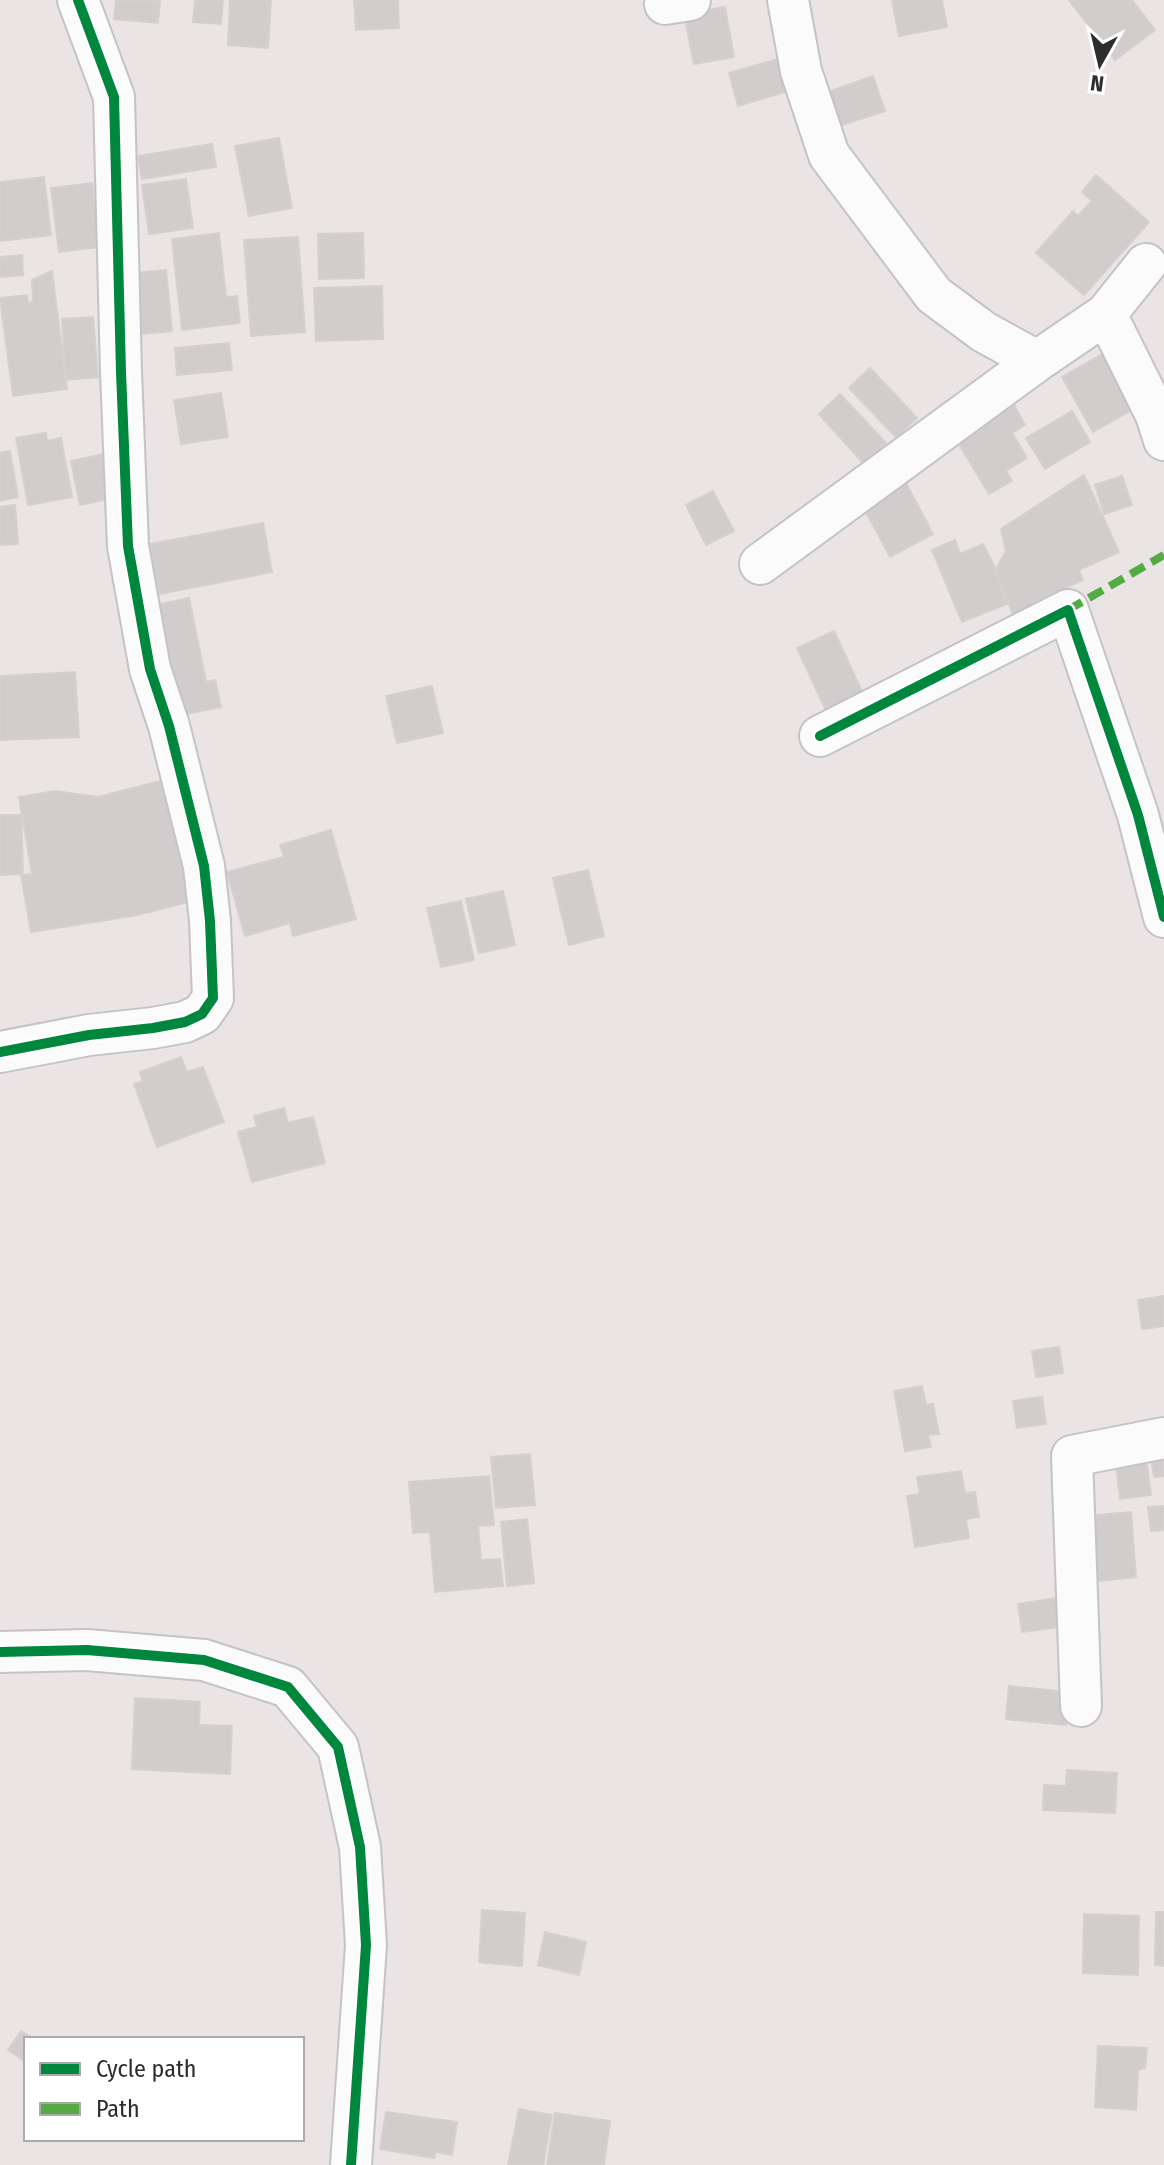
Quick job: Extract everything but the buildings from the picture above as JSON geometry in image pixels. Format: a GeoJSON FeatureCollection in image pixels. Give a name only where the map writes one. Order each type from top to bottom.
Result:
{"type":"FeatureCollection","features":[{"type":"Feature","properties":{"kind":"street"},"geometry":{"type":"LineString","coordinates":[[0,1052],[89,1035],[185,1022],[202,1014],[213,998],[204,866],[169,726],[150,669],[128,546],[114,97],[78,0]]}},
{"type":"Feature","properties":{"kind":"street"},"geometry":{"type":"LineString","coordinates":[[666,0],[665,4],[690,0]]}},
{"type":"Feature","properties":{"kind":"street"},"geometry":{"type":"LineString","coordinates":[[788,0],[801,71],[829,155],[934,295],[984,332],[1037,361]]}},
{"type":"Feature","properties":{"kind":"street"},"geometry":{"type":"LineString","coordinates":[[760,564],[1106,314],[1146,264]]}},
{"type":"Feature","properties":{"kind":"street"},"geometry":{"type":"LineString","coordinates":[[1106,314],[1156,415],[1164,440]]}},
{"type":"Feature","properties":{"kind":"street"},"geometry":{"type":"LineString","coordinates":[[820,736],[1068,610],[1138,815],[1164,917]]}},
{"type":"Feature","properties":{"kind":"street"},"geometry":{"type":"LineString","coordinates":[[1081,1706],[1072,1456],[1164,1438]]}},
{"type":"Feature","properties":{"kind":"street"},"geometry":{"type":"LineString","coordinates":[[0,1652],[87,1650],[204,1660],[288,1687],[338,1747],[360,1847],[366,1945],[351,2165]]}},
{"type":"Feature","properties":{"kind":"marked path"},"geometry":{"type":"LineString","coordinates":[[1068,610],[1164,555]]}},
{"type":"Feature","properties":{"kind":"cycle path"},"geometry":{"type":"LineString","coordinates":[[0,1052],[89,1035],[185,1022],[202,1014],[213,998],[204,866],[169,726],[150,669],[128,546],[114,97],[78,0]]}},
{"type":"Feature","properties":{"kind":"cycle path"},"geometry":{"type":"LineString","coordinates":[[820,736],[1068,610],[1138,815],[1164,917]]}},
{"type":"Feature","properties":{"kind":"cycle path"},"geometry":{"type":"LineString","coordinates":[[0,1652],[87,1650],[204,1660],[288,1687],[338,1747],[360,1847],[366,1945],[351,2165]]}}]}
